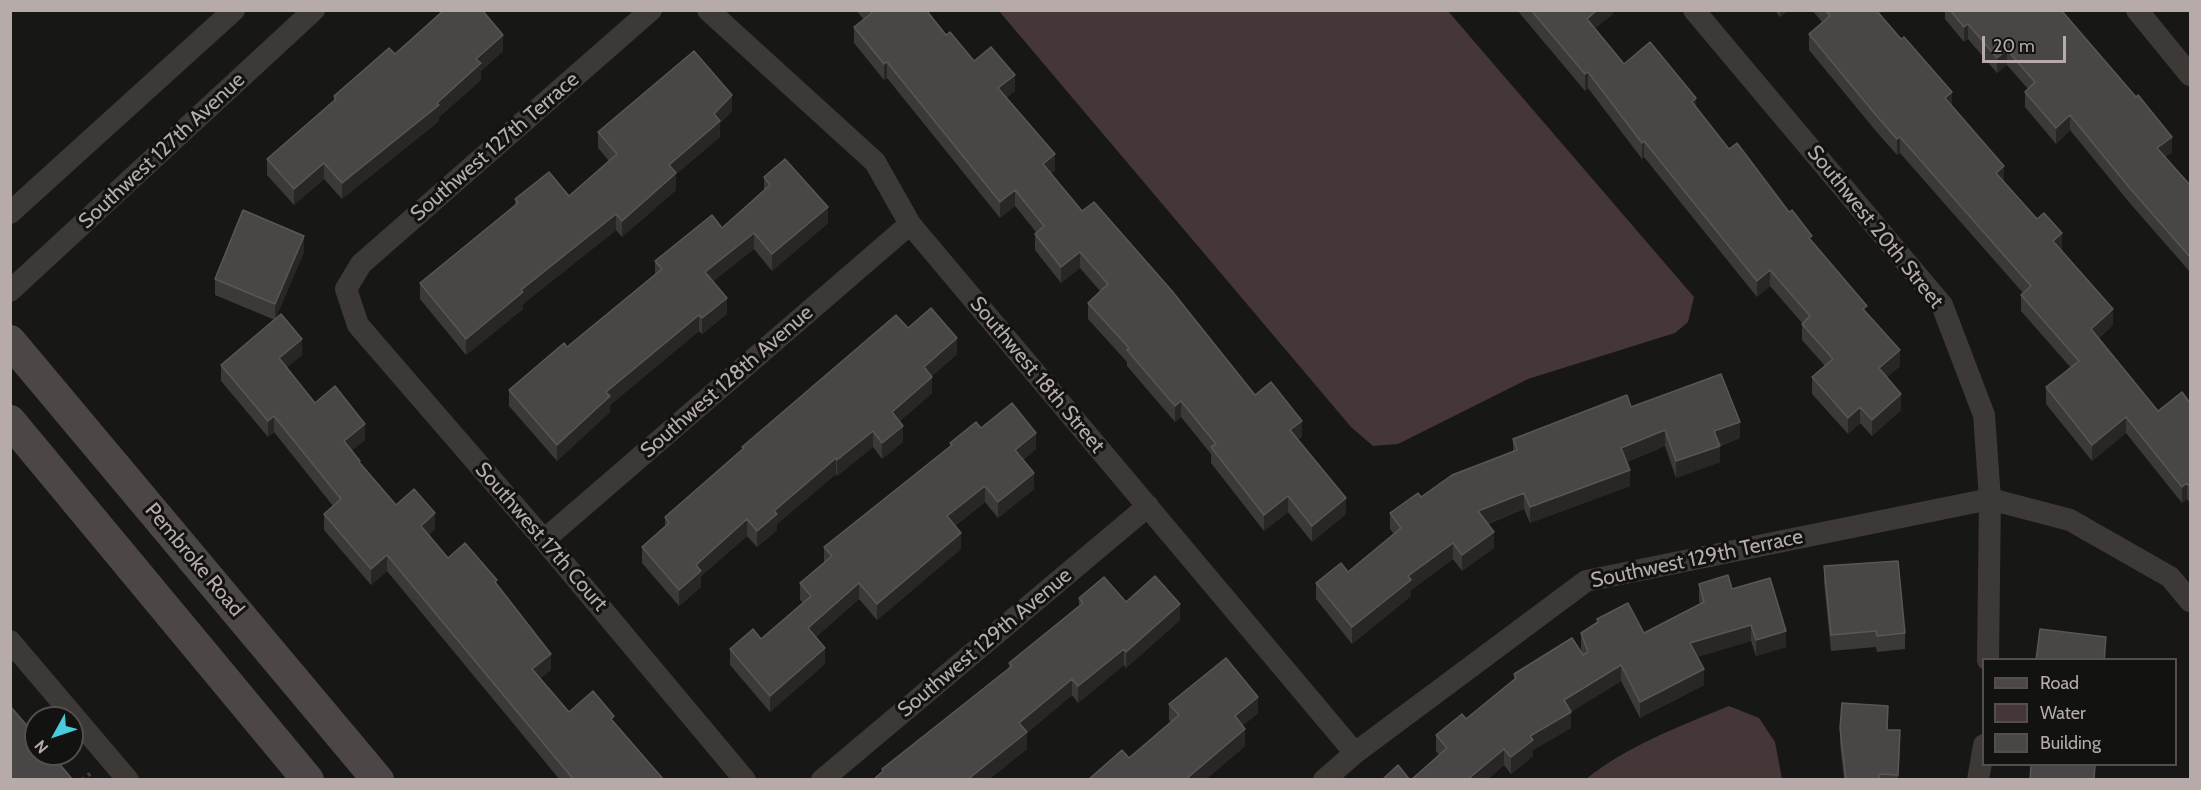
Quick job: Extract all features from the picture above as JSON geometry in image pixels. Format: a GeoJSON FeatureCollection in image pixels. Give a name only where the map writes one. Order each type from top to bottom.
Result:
{"type":"FeatureCollection","features":[{"type":"Feature","properties":{"kind":"main road","name":"Pembroke Road"},"geometry":{"type":"LineString","coordinates":[[10,341],[378,780]]}},
{"type":"Feature","properties":{"kind":"main road"},"geometry":{"type":"LineString","coordinates":[[10,421],[308,780]]}},
{"type":"Feature","properties":{"kind":"street"},"geometry":{"type":"LineString","coordinates":[[10,213],[234,10]]}},
{"type":"Feature","properties":{"kind":"street","name":"Southwest 127th Avenue"},"geometry":{"type":"LineString","coordinates":[[10,291],[314,10]]}},
{"type":"Feature","properties":{"kind":"street","name":"Southwest 127th Terrace"},"geometry":{"type":"LineString","coordinates":[[346,289],[362,264],[651,10]]}},
{"type":"Feature","properties":{"kind":"street","name":"Southwest 18th Street"},"geometry":{"type":"LineString","coordinates":[[708,10],[875,162],[910,224],[1355,753]]}},
{"type":"Feature","properties":{"kind":"street","name":"Southwest 20th Street"},"geometry":{"type":"LineString","coordinates":[[1694,10],[1942,305],[1984,415],[1990,499],[1988,658]]}},
{"type":"Feature","properties":{"kind":"street"},"geometry":{"type":"LineString","coordinates":[[2137,10],[2187,64]]}},
{"type":"Feature","properties":{"kind":"street","name":"Southwest 128th Avenue"},"geometry":{"type":"LineString","coordinates":[[544,540],[910,224]]}},
{"type":"Feature","properties":{"kind":"street","name":"Southwest 17th Court"},"geometry":{"type":"LineString","coordinates":[[346,289],[358,326],[544,540],[745,780]]}},
{"type":"Feature","properties":{"kind":"street"},"geometry":{"type":"LineString","coordinates":[[1990,499],[2070,520],[2170,577],[2190,601]]}},
{"type":"Feature","properties":{"kind":"street","name":"Southwest 129th Terrace"},"geometry":{"type":"LineString","coordinates":[[1324,780],[1355,753],[1586,581],[1990,499]]}},
{"type":"Feature","properties":{"kind":"street","name":"Southwest 129th Avenue"},"geometry":{"type":"LineString","coordinates":[[822,780],[1148,506]]}},
{"type":"Feature","properties":{"kind":"street"},"geometry":{"type":"LineString","coordinates":[[10,641],[128,780]]}},
{"type":"Feature","properties":{"kind":"street"},"geometry":{"type":"LineString","coordinates":[[1978,780],[1982,752]]}},
{"type":"Feature","properties":{"kind":"water"},"geometry":{"type":"Polygon","coordinates":[[[999,11],[1448,11],[1694,297],[1688,322],[1675,333],[1528,379],[1398,444],[1373,446],[1351,427],[999,11]]]}},
{"type":"Feature","properties":{"kind":"water"},"geometry":{"type":"Polygon","coordinates":[[[1729,706],[1759,718],[1775,742],[1782,779],[1586,779],[1636,747],[1729,706]]]}},
{"type":"Feature","properties":{"kind":"building"},"geometry":{"type":"Polygon","coordinates":[[[444,10],[482,10],[503,35],[476,59],[481,63],[437,103],[439,105],[342,183],[324,163],[294,189],[267,159],[336,99],[334,96],[389,48],[395,54],[444,10]]]}},
{"type":"Feature","properties":{"kind":"building"},"geometry":{"type":"Polygon","coordinates":[[[870,10],[926,10],[946,35],[950,32],[974,61],[991,47],[1015,75],[998,88],[1055,154],[1043,164],[1082,211],[1094,202],[1172,291],[1255,395],[1271,382],[1302,421],[1290,430],[1346,498],[1312,526],[1288,496],[1264,515],[1211,447],[1216,444],[1181,401],[1175,406],[1127,350],[1129,348],[1088,303],[1108,284],[1080,252],[1061,267],[1035,234],[1044,226],[1015,190],[1000,202],[887,62],[884,64],[854,27],[872,13],[870,10]]]}},
{"type":"Feature","properties":{"kind":"building"},"geometry":{"type":"Polygon","coordinates":[[[1531,10],[1597,10],[1587,19],[1624,64],[1650,42],[1696,98],[1692,102],[1729,149],[1737,143],[1789,212],[1792,210],[1812,236],[1809,238],[1867,306],[1863,309],[1900,350],[1879,368],[1901,394],[1872,420],[1860,407],[1848,418],[1812,377],[1833,359],[1802,324],[1810,316],[1770,270],[1757,281],[1644,141],[1642,143],[1588,72],[1585,74],[1531,10]]]}},
{"type":"Feature","properties":{"kind":"building"},"geometry":{"type":"Polygon","coordinates":[[[1826,10],[1876,10],[1901,39],[1904,37],[1952,92],[1945,98],[2004,166],[1996,173],[2037,219],[2044,213],[2062,233],[2053,241],[2113,309],[2091,329],[2158,411],[2182,392],[2190,403],[2190,487],[2187,483],[2182,487],[2126,417],[2092,445],[2046,387],[2079,361],[2021,295],[2031,286],[1900,137],[1897,139],[1809,34],[1830,16],[1826,10]]]}},
{"type":"Feature","properties":{"kind":"building"},"geometry":{"type":"Polygon","coordinates":[[[1950,10],[2061,10],[2136,97],[2138,95],[2172,137],[2157,148],[2190,184],[2190,257],[2070,115],[2056,128],[2025,92],[2035,82],[2007,50],[1997,58],[1968,24],[1964,27],[1950,10]]]}},
{"type":"Feature","properties":{"kind":"building"},"geometry":{"type":"Polygon","coordinates":[[[694,51],[732,95],[714,114],[720,121],[669,165],[676,173],[622,221],[616,214],[521,290],[523,292],[466,339],[420,283],[518,203],[515,199],[549,172],[569,196],[617,154],[598,132],[694,51]]]}},
{"type":"Feature","properties":{"kind":"building"},"geometry":{"type":"Polygon","coordinates":[[[785,159],[828,207],[772,254],[754,233],[705,272],[727,298],[702,318],[699,315],[606,392],[610,396],[557,445],[509,390],[564,343],[567,347],[662,269],[655,261],[712,215],[722,228],[770,185],[764,177],[785,159]]]}},
{"type":"Feature","properties":{"kind":"building"},"geometry":{"type":"Polygon","coordinates":[[[243,210],[304,236],[275,304],[215,279],[243,210]]]}},
{"type":"Feature","properties":{"kind":"building"},"geometry":{"type":"Polygon","coordinates":[[[931,308],[957,338],[924,367],[932,377],[892,412],[903,426],[882,443],[873,431],[837,460],[836,458],[774,511],[777,514],[757,531],[747,519],[696,565],[701,571],[679,590],[642,547],[669,523],[665,517],[744,448],[742,447],[896,315],[908,328],[931,308]]]}},
{"type":"Feature","properties":{"kind":"building"},"geometry":{"type":"Polygon","coordinates":[[[281,314],[302,339],[279,358],[315,403],[335,386],[365,424],[344,441],[359,462],[396,505],[414,489],[435,513],[421,526],[448,558],[465,543],[497,580],[495,582],[551,654],[532,669],[569,712],[593,691],[614,716],[611,719],[664,780],[574,780],[387,555],[371,569],[324,514],[341,499],[274,416],[268,421],[221,365],[281,314]]]}},
{"type":"Feature","properties":{"kind":"building"},"geometry":{"type":"Polygon","coordinates":[[[1721,374],[1740,422],[1714,431],[1720,446],[1676,461],[1665,430],[1621,448],[1630,470],[1530,507],[1524,493],[1478,511],[1494,532],[1462,555],[1453,543],[1408,576],[1411,580],[1352,627],[1316,583],[1341,563],[1348,572],[1401,528],[1390,513],[1418,493],[1421,497],[1452,475],[1517,450],[1513,439],[1627,395],[1631,407],[1721,374]]]}},
{"type":"Feature","properties":{"kind":"building"},"geometry":{"type":"Polygon","coordinates":[[[1012,403],[1036,433],[1015,450],[1034,473],[998,502],[985,486],[947,516],[961,533],[877,604],[859,583],[808,628],[825,648],[770,696],[730,649],[753,629],[761,639],[811,596],[800,583],[832,556],[824,547],[952,445],[950,443],[976,422],[981,428],[1012,403]]]}},
{"type":"Feature","properties":{"kind":"building"},"geometry":{"type":"Polygon","coordinates":[[[1898,561],[1905,633],[1877,636],[1876,631],[1831,635],[1824,566],[1898,561]]]}},
{"type":"Feature","properties":{"kind":"building"},"geometry":{"type":"Polygon","coordinates":[[[1728,575],[1732,589],[1770,578],[1786,631],[1756,640],[1751,625],[1690,643],[1704,669],[1640,702],[1621,665],[1564,700],[1571,712],[1530,736],[1533,740],[1511,757],[1504,749],[1467,780],[1411,780],[1447,748],[1436,735],[1462,714],[1466,719],[1516,678],[1514,674],[1572,638],[1583,655],[1588,652],[1581,633],[1598,622],[1597,619],[1628,603],[1644,633],[1704,602],[1699,584],[1728,575]]]}},
{"type":"Feature","properties":{"kind":"building"},"geometry":{"type":"Polygon","coordinates":[[[1155,576],[1180,604],[1126,652],[1124,649],[1078,686],[1072,679],[1019,723],[1027,732],[967,780],[873,780],[883,771],[882,769],[1012,666],[1009,663],[1083,603],[1079,598],[1104,577],[1126,602],[1155,576]]]}},
{"type":"Feature","properties":{"kind":"building"},"geometry":{"type":"Polygon","coordinates":[[[2040,629],[2106,637],[2104,658],[2036,658],[2040,629]]]}},
{"type":"Feature","properties":{"kind":"building"},"geometry":{"type":"Polygon","coordinates":[[[1226,658],[1258,697],[1235,716],[1245,729],[1185,780],[1088,780],[1122,750],[1129,758],[1179,715],[1169,704],[1226,658]]]}},
{"type":"Feature","properties":{"kind":"building"},"geometry":{"type":"Polygon","coordinates":[[[1842,703],[1888,706],[1887,730],[1900,730],[1898,775],[1879,774],[1879,780],[1846,780],[1840,728],[1842,703]]]}},
{"type":"Feature","properties":{"kind":"building"},"geometry":{"type":"Polygon","coordinates":[[[10,706],[24,722],[24,766],[61,766],[73,780],[10,780],[10,706]]]}},
{"type":"Feature","properties":{"kind":"building"},"geometry":{"type":"Polygon","coordinates":[[[1398,765],[1410,780],[1382,780],[1398,765]]]}},
{"type":"Feature","properties":{"kind":"building"},"geometry":{"type":"Polygon","coordinates":[[[2031,766],[2095,766],[2094,780],[2030,780],[2031,766]]]}}]}
